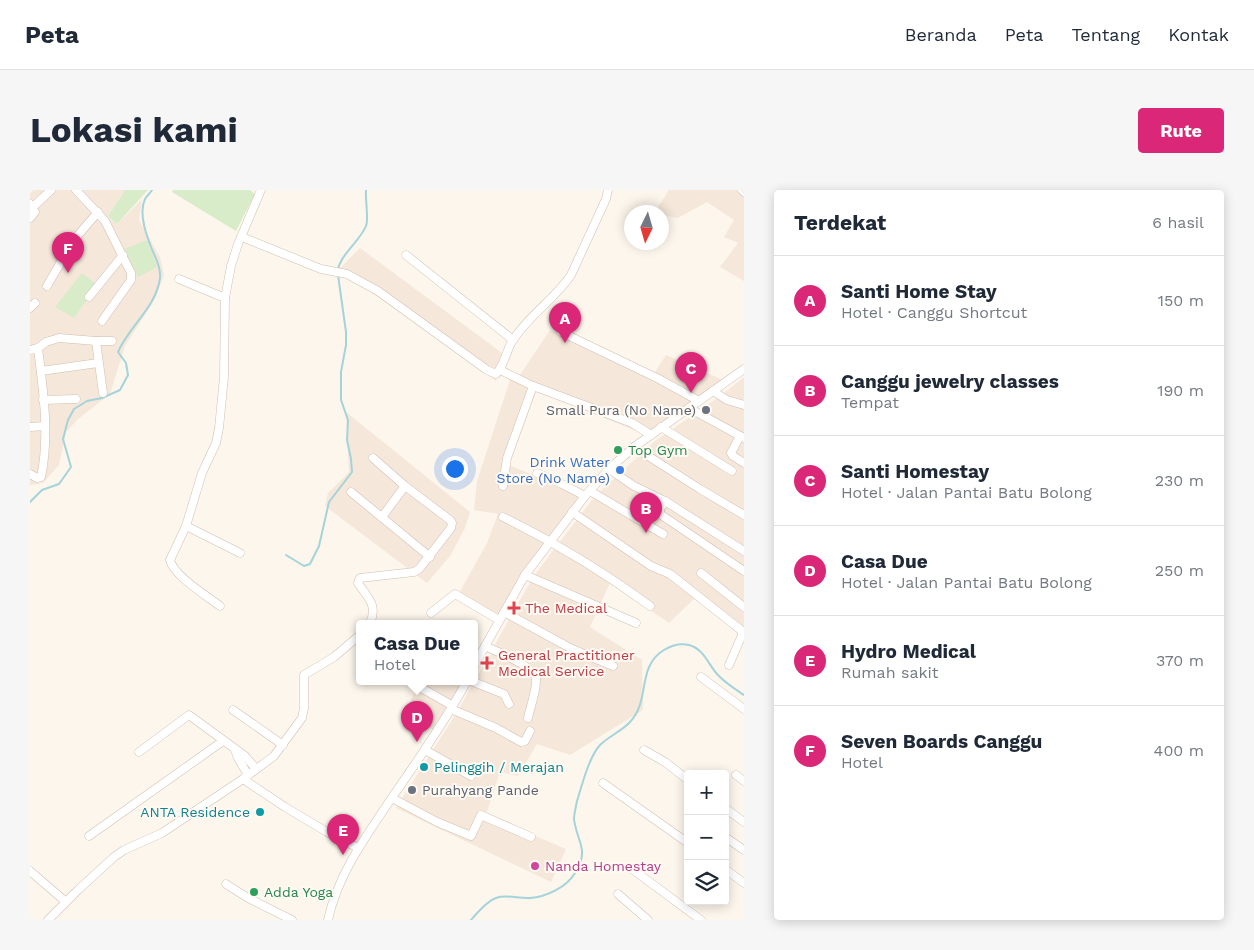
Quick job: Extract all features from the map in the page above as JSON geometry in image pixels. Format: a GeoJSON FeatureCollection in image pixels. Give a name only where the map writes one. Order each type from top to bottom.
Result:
{"type":"FeatureCollection","features":[{"type":"Feature","properties":{"kind":"street"},"geometry":{"type":"LineString","coordinates":[[30,218],[34,212],[32,206],[51,190]]}},
{"type":"Feature","properties":{"kind":"street"},"geometry":{"type":"LineString","coordinates":[[76,190],[105,220],[131,272],[131,280],[102,321]]}},
{"type":"Feature","properties":{"kind":"street"},"geometry":{"type":"LineString","coordinates":[[220,606],[184,578],[170,563],[170,560],[186,526],[202,474],[216,443],[220,428],[224,377],[225,298],[232,266],[261,190]]}},
{"type":"Feature","properties":{"kind":"street"},"geometry":{"type":"LineString","coordinates":[[498,372],[513,340],[571,276],[606,200],[608,190]]}},
{"type":"Feature","properties":{"kind":"street"},"geometry":{"type":"LineString","coordinates":[[47,286],[74,241],[98,212]]}},
{"type":"Feature","properties":{"kind":"street"},"geometry":{"type":"LineString","coordinates":[[242,237],[321,269],[353,277],[378,291],[487,370],[498,372],[624,420],[651,435]]}},
{"type":"Feature","properties":{"kind":"street"},"geometry":{"type":"LineString","coordinates":[[89,297],[123,255]]}},
{"type":"Feature","properties":{"kind":"street"},"geometry":{"type":"LineString","coordinates":[[406,255],[513,340]]}},
{"type":"Feature","properties":{"kind":"street"},"geometry":{"type":"LineString","coordinates":[[179,279],[225,298]]}},
{"type":"Feature","properties":{"kind":"street"},"geometry":{"type":"LineString","coordinates":[[561,332],[657,378],[699,401]]}},
{"type":"Feature","properties":{"kind":"street"},"geometry":{"type":"LineString","coordinates":[[30,350],[59,338],[112,341]]}},
{"type":"Feature","properties":{"kind":"street"},"geometry":{"type":"LineString","coordinates":[[96,341],[103,393]]}},
{"type":"Feature","properties":{"kind":"street"},"geometry":{"type":"LineString","coordinates":[[30,474],[37,478],[41,477],[45,456],[45,426],[38,348]]}},
{"type":"Feature","properties":{"kind":"street"},"geometry":{"type":"LineString","coordinates":[[41,371],[98,363]]}},
{"type":"Feature","properties":{"kind":"street"},"geometry":{"type":"LineString","coordinates":[[478,658],[525,575],[587,494],[634,447],[744,370]]}},
{"type":"Feature","properties":{"kind":"street"},"geometry":{"type":"LineString","coordinates":[[503,486],[507,458],[533,386]]}},
{"type":"Feature","properties":{"kind":"street"},"geometry":{"type":"LineString","coordinates":[[713,391],[727,400],[744,405]]}},
{"type":"Feature","properties":{"kind":"street"},"geometry":{"type":"LineString","coordinates":[[43,400],[76,399]]}},
{"type":"Feature","properties":{"kind":"street"},"geometry":{"type":"LineString","coordinates":[[690,408],[742,437],[731,453],[744,463]]}},
{"type":"Feature","properties":{"kind":"street"},"geometry":{"type":"LineString","coordinates":[[30,427],[45,426]]}},
{"type":"Feature","properties":{"kind":"street"},"geometry":{"type":"LineString","coordinates":[[662,427],[732,471]]}},
{"type":"Feature","properties":{"kind":"street"},"geometry":{"type":"LineString","coordinates":[[634,447],[744,515]]}},
{"type":"Feature","properties":{"kind":"street"},"geometry":{"type":"LineString","coordinates":[[372,620],[374,615],[374,606],[358,583],[360,578],[414,572],[430,556],[451,528],[452,523],[405,486],[374,458]]}},
{"type":"Feature","properties":{"kind":"street"},"geometry":{"type":"LineString","coordinates":[[610,470],[634,486],[666,501],[744,551]]}},
{"type":"Feature","properties":{"kind":"street"},"geometry":{"type":"LineString","coordinates":[[537,473],[587,494],[663,534]]}},
{"type":"Feature","properties":{"kind":"street"},"geometry":{"type":"LineString","coordinates":[[382,517],[405,486]]}},
{"type":"Feature","properties":{"kind":"street"},"geometry":{"type":"LineString","coordinates":[[351,492],[430,556]]}},
{"type":"Feature","properties":{"kind":"street"},"geometry":{"type":"LineString","coordinates":[[666,501],[660,509],[660,514],[744,571]]}},
{"type":"Feature","properties":{"kind":"street"},"geometry":{"type":"LineString","coordinates":[[572,512],[650,566],[670,574],[740,630],[742,635],[729,665]]}},
{"type":"Feature","properties":{"kind":"street"},"geometry":{"type":"LineString","coordinates":[[503,517],[551,541],[650,606]]}},
{"type":"Feature","properties":{"kind":"street"},"geometry":{"type":"LineString","coordinates":[[186,526],[240,553]]}},
{"type":"Feature","properties":{"kind":"street"},"geometry":{"type":"LineString","coordinates":[[701,572],[744,607]]}},
{"type":"Feature","properties":{"kind":"street"},"geometry":{"type":"LineString","coordinates":[[525,575],[636,624]]}},
{"type":"Feature","properties":{"kind":"street"},"geometry":{"type":"LineString","coordinates":[[431,613],[455,594],[500,620]]}},
{"type":"Feature","properties":{"kind":"street"},"geometry":{"type":"LineString","coordinates":[[504,612],[572,649],[613,666]]}},
{"type":"Feature","properties":{"kind":"street"},"geometry":{"type":"LineString","coordinates":[[48,920],[114,857],[162,833],[274,756],[302,718],[304,708],[304,675],[334,657],[356,638]]}},
{"type":"Feature","properties":{"kind":"street"},"geometry":{"type":"LineString","coordinates":[[478,645],[529,668],[535,674],[537,681],[528,718]]}},
{"type":"Feature","properties":{"kind":"street"},"geometry":{"type":"LineString","coordinates":[[701,677],[744,709]]}},
{"type":"Feature","properties":{"kind":"street"},"geometry":{"type":"LineString","coordinates":[[478,683],[504,694],[509,704]]}},
{"type":"Feature","properties":{"kind":"street"},"geometry":{"type":"LineString","coordinates":[[416,685],[452,707],[521,742],[525,741],[530,731]]}},
{"type":"Feature","properties":{"kind":"street"},"geometry":{"type":"LineString","coordinates":[[328,920],[342,878],[358,848],[425,750],[465,685]]}},
{"type":"Feature","properties":{"kind":"street"},"geometry":{"type":"LineString","coordinates":[[233,710],[282,745]]}},
{"type":"Feature","properties":{"kind":"street"},"geometry":{"type":"LineString","coordinates":[[139,752],[189,715],[245,756],[256,769]]}},
{"type":"Feature","properties":{"kind":"street"},"geometry":{"type":"LineString","coordinates":[[89,836],[222,741]]}},
{"type":"Feature","properties":{"kind":"street"},"geometry":{"type":"LineString","coordinates":[[235,750],[246,777],[293,812],[358,848]]}},
{"type":"Feature","properties":{"kind":"street"},"geometry":{"type":"LineString","coordinates":[[425,750],[472,776]]}},
{"type":"Feature","properties":{"kind":"street"},"geometry":{"type":"LineString","coordinates":[[644,750],[665,762],[684,777]]}},
{"type":"Feature","properties":{"kind":"street"},"geometry":{"type":"LineString","coordinates":[[736,775],[744,781]]}},
{"type":"Feature","properties":{"kind":"street"},"geometry":{"type":"LineString","coordinates":[[602,783],[684,840]]}},
{"type":"Feature","properties":{"kind":"street"},"geometry":{"type":"LineString","coordinates":[[392,798],[438,822],[472,836],[481,816],[531,837]]}},
{"type":"Feature","properties":{"kind":"street"},"geometry":{"type":"LineString","coordinates":[[729,811],[744,822]]}},
{"type":"Feature","properties":{"kind":"street"},"geometry":{"type":"LineString","coordinates":[[729,839],[744,850]]}},
{"type":"Feature","properties":{"kind":"street"},"geometry":{"type":"LineString","coordinates":[[632,869],[701,920]]}},
{"type":"Feature","properties":{"kind":"street"},"geometry":{"type":"LineString","coordinates":[[30,871],[66,902]]}},
{"type":"Feature","properties":{"kind":"street"},"geometry":{"type":"LineString","coordinates":[[729,872],[744,883]]}},
{"type":"Feature","properties":{"kind":"street"},"geometry":{"type":"LineString","coordinates":[[226,884],[248,898],[292,920]]}},
{"type":"Feature","properties":{"kind":"street"},"geometry":{"type":"LineString","coordinates":[[618,894],[648,920]]}},
{"type":"Feature","properties":{"kind":"shaded area"},"geometry":{"type":"Polygon","coordinates":[[[30,190],[125,190],[108,216],[117,224],[142,199],[139,220],[160,257],[164,275],[155,299],[125,346],[110,394],[78,419],[66,432],[59,465],[43,483],[30,485],[30,190]]]}},
{"type":"Feature","properties":{"kind":"shaded area"},"geometry":{"type":"Polygon","coordinates":[[[669,190],[744,190],[744,281],[720,267],[738,243],[724,237],[734,220],[707,202],[678,218],[669,216],[669,205],[659,205],[669,190]]]}},
{"type":"Feature","properties":{"kind":"shaded area"},"geometry":{"type":"Polygon","coordinates":[[[360,248],[502,353],[496,381],[339,269],[360,248]]]}},
{"type":"Feature","properties":{"kind":"shaded area"},"geometry":{"type":"Polygon","coordinates":[[[550,330],[652,377],[666,355],[723,380],[648,436],[516,381],[550,330]]]}},
{"type":"Feature","properties":{"kind":"shaded area"},"geometry":{"type":"Polygon","coordinates":[[[744,377],[744,640],[697,596],[669,623],[610,583],[590,627],[642,660],[643,710],[570,755],[537,744],[518,776],[500,772],[486,815],[566,849],[551,882],[396,808],[472,685],[478,685],[478,675],[533,577],[595,496],[655,441],[719,397],[744,377]]]}},
{"type":"Feature","properties":{"kind":"shaded area"},"geometry":{"type":"Polygon","coordinates":[[[510,380],[536,392],[509,465],[583,495],[499,618],[459,593],[487,543],[498,514],[474,510],[477,481],[510,380]]]}},
{"type":"Feature","properties":{"kind":"shaded area"},"geometry":{"type":"Polygon","coordinates":[[[346,412],[470,512],[465,528],[450,556],[427,583],[325,506],[328,493],[349,472],[346,412]]]}},
{"type":"Feature","properties":{"kind":"shaded area"},"geometry":{"type":"Polygon","coordinates":[[[410,685],[464,685],[434,730],[404,715],[416,689],[410,685]]]}},
{"type":"Feature","properties":{"kind":"green space"},"geometry":{"type":"Polygon","coordinates":[[[125,190],[148,190],[117,224],[108,216],[125,190]]]}},
{"type":"Feature","properties":{"kind":"green space"},"geometry":{"type":"Polygon","coordinates":[[[173,190],[250,190],[255,194],[236,231],[172,192],[173,190]]]}},
{"type":"Feature","properties":{"kind":"green space"},"geometry":{"type":"Polygon","coordinates":[[[147,240],[157,267],[138,277],[124,249],[147,240]]]}},
{"type":"Feature","properties":{"kind":"green space"},"geometry":{"type":"Polygon","coordinates":[[[82,273],[97,285],[74,318],[55,307],[82,273]]]}},
{"type":"Feature","properties":{"kind":"waterway"},"geometry":{"type":"LineString","coordinates":[[30,502],[42,490],[59,484],[71,467],[63,439],[68,420],[74,409],[87,401],[102,398],[120,390],[128,375],[126,363],[118,352],[148,308],[160,278],[160,271],[148,240],[142,212],[145,199],[152,190]]}},
{"type":"Feature","properties":{"kind":"waterway"},"geometry":{"type":"LineString","coordinates":[[338,270],[342,259],[366,226],[366,190]]}},
{"type":"Feature","properties":{"kind":"waterway"},"geometry":{"type":"LineString","coordinates":[[286,555],[304,566],[310,564],[319,546],[329,502],[352,472],[347,440],[348,420],[341,400],[341,372],[346,345],[346,332],[338,275]]}},
{"type":"Feature","properties":{"kind":"waterway"},"geometry":{"type":"LineString","coordinates":[[471,920],[482,907],[493,900],[504,896],[526,898],[543,896],[567,883],[575,873],[582,858],[582,852],[574,815],[586,772],[592,757],[600,745],[627,725],[636,713],[640,704],[646,674],[655,657],[664,650],[676,645],[686,644],[694,647],[702,653],[720,677],[744,695]]}},
{"type":"Feature","properties":{"kind":"place","name":"Seven Boards Canggu"},"geometry":{"type":"Point","coordinates":[68,273]}},
{"type":"Feature","properties":{"kind":"place","name":"Santi Home Stay"},"geometry":{"type":"Point","coordinates":[565,343]}},
{"type":"Feature","properties":{"kind":"place","name":"Santi Homestay"},"geometry":{"type":"Point","coordinates":[691,393]}},
{"type":"Feature","properties":{"kind":"place","name":"Small Pura (No Name)"},"geometry":{"type":"Point","coordinates":[706,410]}},
{"type":"Feature","properties":{"kind":"place","name":"Top Gym"},"geometry":{"type":"Point","coordinates":[618,450]}},
{"type":"Feature","properties":{"kind":"place","name":"Drink Water Store (No Name)"},"geometry":{"type":"Point","coordinates":[620,470]}},
{"type":"Feature","properties":{"kind":"place","name":"Canggu jewelry classes"},"geometry":{"type":"Point","coordinates":[646,533]}},
{"type":"Feature","properties":{"kind":"place","name":"The Medical"},"geometry":{"type":"Point","coordinates":[514,608]}},
{"type":"Feature","properties":{"kind":"place","name":"General Practitioner Medical Service"},"geometry":{"type":"Point","coordinates":[487,663]}},
{"type":"Feature","properties":{"kind":"place","name":"Casa Due"},"geometry":{"type":"Point","coordinates":[417,742]}},
{"type":"Feature","properties":{"kind":"place","name":"Pelinggih / Merajan"},"geometry":{"type":"Point","coordinates":[424,767]}},
{"type":"Feature","properties":{"kind":"place","name":"Purahyang Pande"},"geometry":{"type":"Point","coordinates":[412,790]}},
{"type":"Feature","properties":{"kind":"place","name":"ANTA Residence"},"geometry":{"type":"Point","coordinates":[260,812]}},
{"type":"Feature","properties":{"kind":"place","name":"Hydro Medical"},"geometry":{"type":"Point","coordinates":[343,855]}},
{"type":"Feature","properties":{"kind":"place","name":"Nanda Homestay"},"geometry":{"type":"Point","coordinates":[535,866]}},
{"type":"Feature","properties":{"kind":"place","name":"Adda Yoga"},"geometry":{"type":"Point","coordinates":[254,892]}}]}
